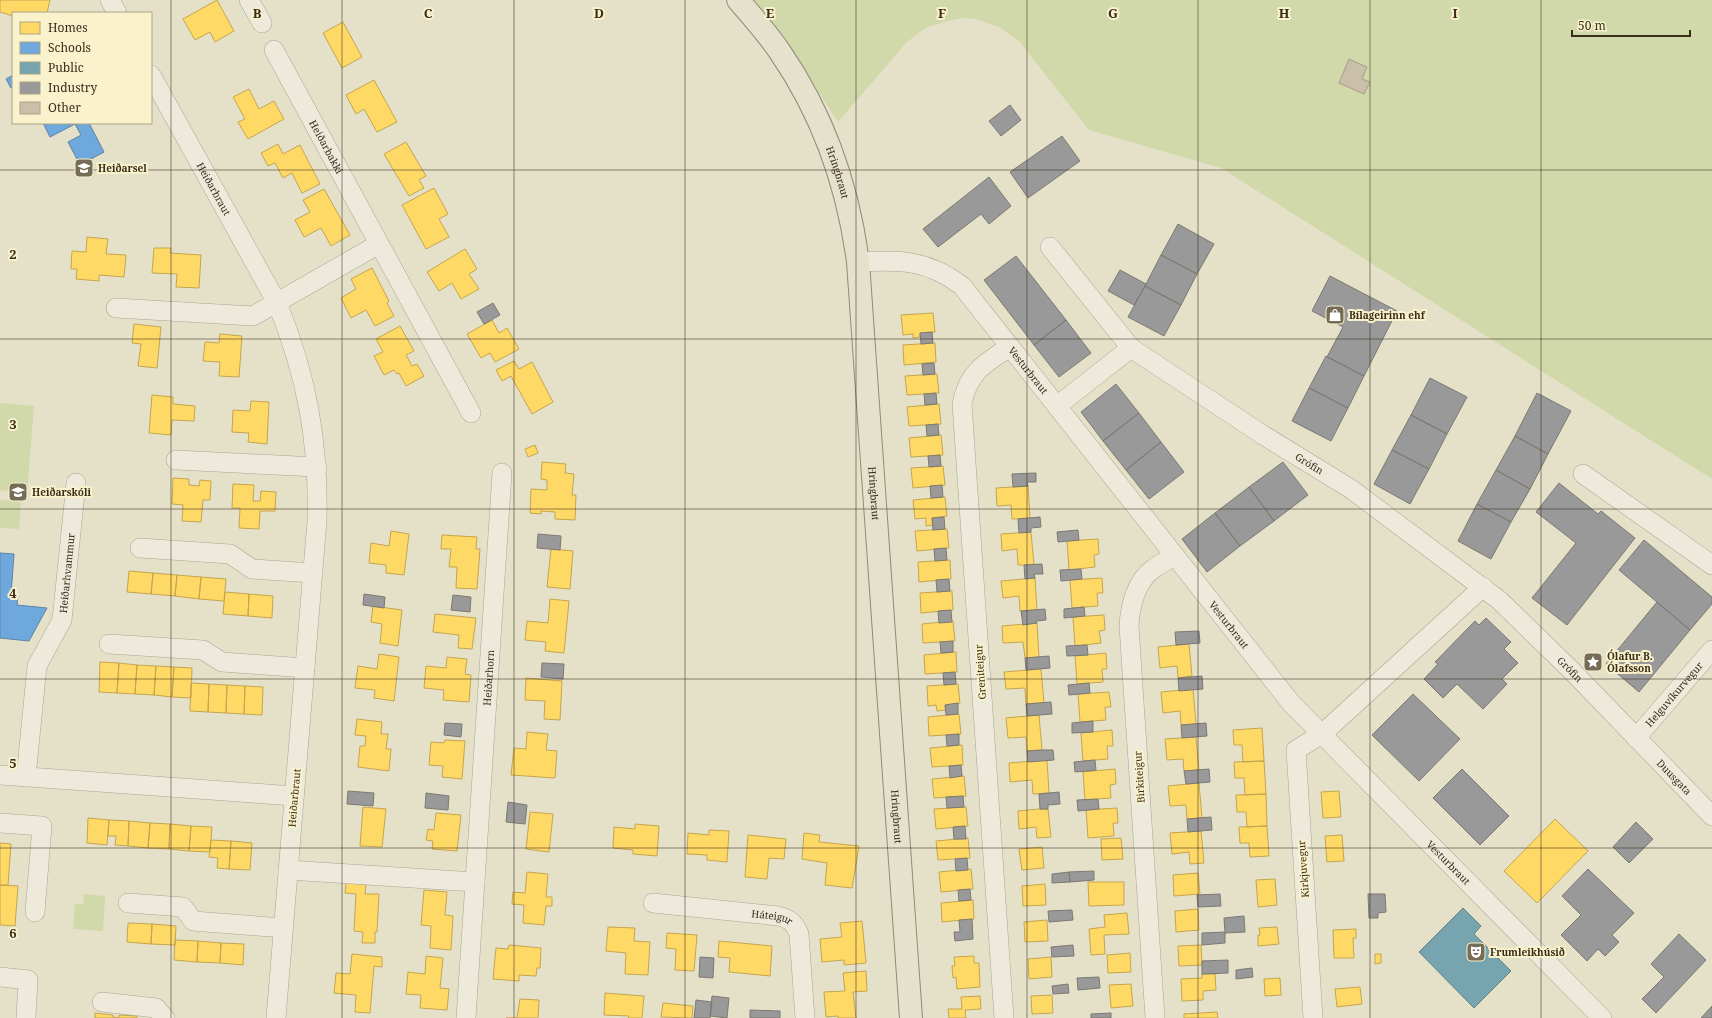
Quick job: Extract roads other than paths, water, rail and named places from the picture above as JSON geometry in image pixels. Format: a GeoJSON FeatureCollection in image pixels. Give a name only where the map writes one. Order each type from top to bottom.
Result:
{"type":"FeatureCollection","features":[{"type":"Feature","properties":{"kind":"main road","name":"Hringbraut"},"geometry":{"type":"LineString","coordinates":[[738,0],[780,52],[797,78],[818,118],[830,144],[843,185],[854,236],[858,262],[911,1018]]}},
{"type":"Feature","properties":{"kind":"street"},"geometry":{"type":"LineString","coordinates":[[110,0],[116,12]]}},
{"type":"Feature","properties":{"kind":"street"},"geometry":{"type":"LineString","coordinates":[[249,0],[262,23]]}},
{"type":"Feature","properties":{"kind":"street","name":"Heiðarbakki"},"geometry":{"type":"LineString","coordinates":[[274,50],[471,413]]}},
{"type":"Feature","properties":{"kind":"street","name":"Heiðarbraut"},"geometry":{"type":"LineString","coordinates":[[152,76],[277,303],[291,337],[302,375],[314,434],[317,467],[317,521],[276,1018]]}},
{"type":"Feature","properties":{"kind":"street"},"geometry":{"type":"LineString","coordinates":[[116,308],[253,316],[379,244]]}},
{"type":"Feature","properties":{"kind":"street","name":"Grófin"},"geometry":{"type":"LineString","coordinates":[[1050,246],[1131,348],[1264,435],[1351,489],[1483,587],[1499,600],[1571,670],[1636,738]]}},
{"type":"Feature","properties":{"kind":"street","name":"Vesturbraut"},"geometry":{"type":"LineString","coordinates":[[858,262],[889,260],[910,261],[936,269],[950,276],[962,286],[1291,703],[1602,1018]]}},
{"type":"Feature","properties":{"kind":"street","name":"Greniteigur"},"geometry":{"type":"LineString","coordinates":[[1004,1018],[962,404],[967,385],[978,369],[1010,347]]}},
{"type":"Feature","properties":{"kind":"street"},"geometry":{"type":"LineString","coordinates":[[1056,406],[1131,348]]}},
{"type":"Feature","properties":{"kind":"street"},"geometry":{"type":"LineString","coordinates":[[176,460],[317,467]]}},
{"type":"Feature","properties":{"kind":"street","name":"Heiðarhorn"},"geometry":{"type":"LineString","coordinates":[[466,1018],[502,473]]}},
{"type":"Feature","properties":{"kind":"street"},"geometry":{"type":"LineString","coordinates":[[1583,474],[1712,565]]}},
{"type":"Feature","properties":{"kind":"street","name":"Heiðarhvammur"},"geometry":{"type":"LineString","coordinates":[[26,777],[37,666],[62,620],[76,483]]}},
{"type":"Feature","properties":{"kind":"street"},"geometry":{"type":"LineString","coordinates":[[140,548],[230,554],[252,569],[312,573]]}},
{"type":"Feature","properties":{"kind":"street","name":"Birkiteigur"},"geometry":{"type":"LineString","coordinates":[[1155,1018],[1129,626],[1135,594],[1145,577],[1151,569],[1175,556]]}},
{"type":"Feature","properties":{"kind":"street"},"geometry":{"type":"LineString","coordinates":[[1322,734],[1483,587]]}},
{"type":"Feature","properties":{"kind":"street"},"geometry":{"type":"LineString","coordinates":[[109,644],[203,650],[222,662],[305,668]]}},
{"type":"Feature","properties":{"kind":"street","name":"Helguvíkurvegur"},"geometry":{"type":"LineString","coordinates":[[1636,738],[1712,650]]}},
{"type":"Feature","properties":{"kind":"street","name":"Kirkjuvegur"},"geometry":{"type":"LineString","coordinates":[[1313,1018],[1296,750],[1322,734]]}},
{"type":"Feature","properties":{"kind":"street","name":"Duusgata"},"geometry":{"type":"LineString","coordinates":[[1636,738],[1712,816]]}},
{"type":"Feature","properties":{"kind":"street"},"geometry":{"type":"LineString","coordinates":[[0,775],[294,796]]}},
{"type":"Feature","properties":{"kind":"street"},"geometry":{"type":"LineString","coordinates":[[0,823],[42,826],[36,912]]}},
{"type":"Feature","properties":{"kind":"street"},"geometry":{"type":"LineString","coordinates":[[288,870],[475,882]]}},
{"type":"Feature","properties":{"kind":"street"},"geometry":{"type":"LineString","coordinates":[[128,903],[183,908],[193,921],[283,928]]}},
{"type":"Feature","properties":{"kind":"street","name":"Háteigur"},"geometry":{"type":"LineString","coordinates":[[653,903],[778,916],[788,919],[797,928],[799,934],[805,1018]]}},
{"type":"Feature","properties":{"kind":"street"},"geometry":{"type":"LineString","coordinates":[[0,977],[28,980],[26,1018]]}},
{"type":"Feature","properties":{"kind":"street"},"geometry":{"type":"LineString","coordinates":[[102,1002],[156,1008],[165,1018]]}},
{"type":"Feature","properties":{"kind":"place","name":"Heiðarsel"},"geometry":{"type":"Point","coordinates":[84,168]}},
{"type":"Feature","properties":{"kind":"place","name":"Bílageirinn ehf"},"geometry":{"type":"Point","coordinates":[1335,315]}},
{"type":"Feature","properties":{"kind":"place","name":"Heiðarskóli"},"geometry":{"type":"Point","coordinates":[18,492]}},
{"type":"Feature","properties":{"kind":"place","name":"Ólafur B. Ólafsson"},"geometry":{"type":"Point","coordinates":[1593,662]}},
{"type":"Feature","properties":{"kind":"place","name":"Frumleikhúsið"},"geometry":{"type":"Point","coordinates":[1476,952]}}]}
